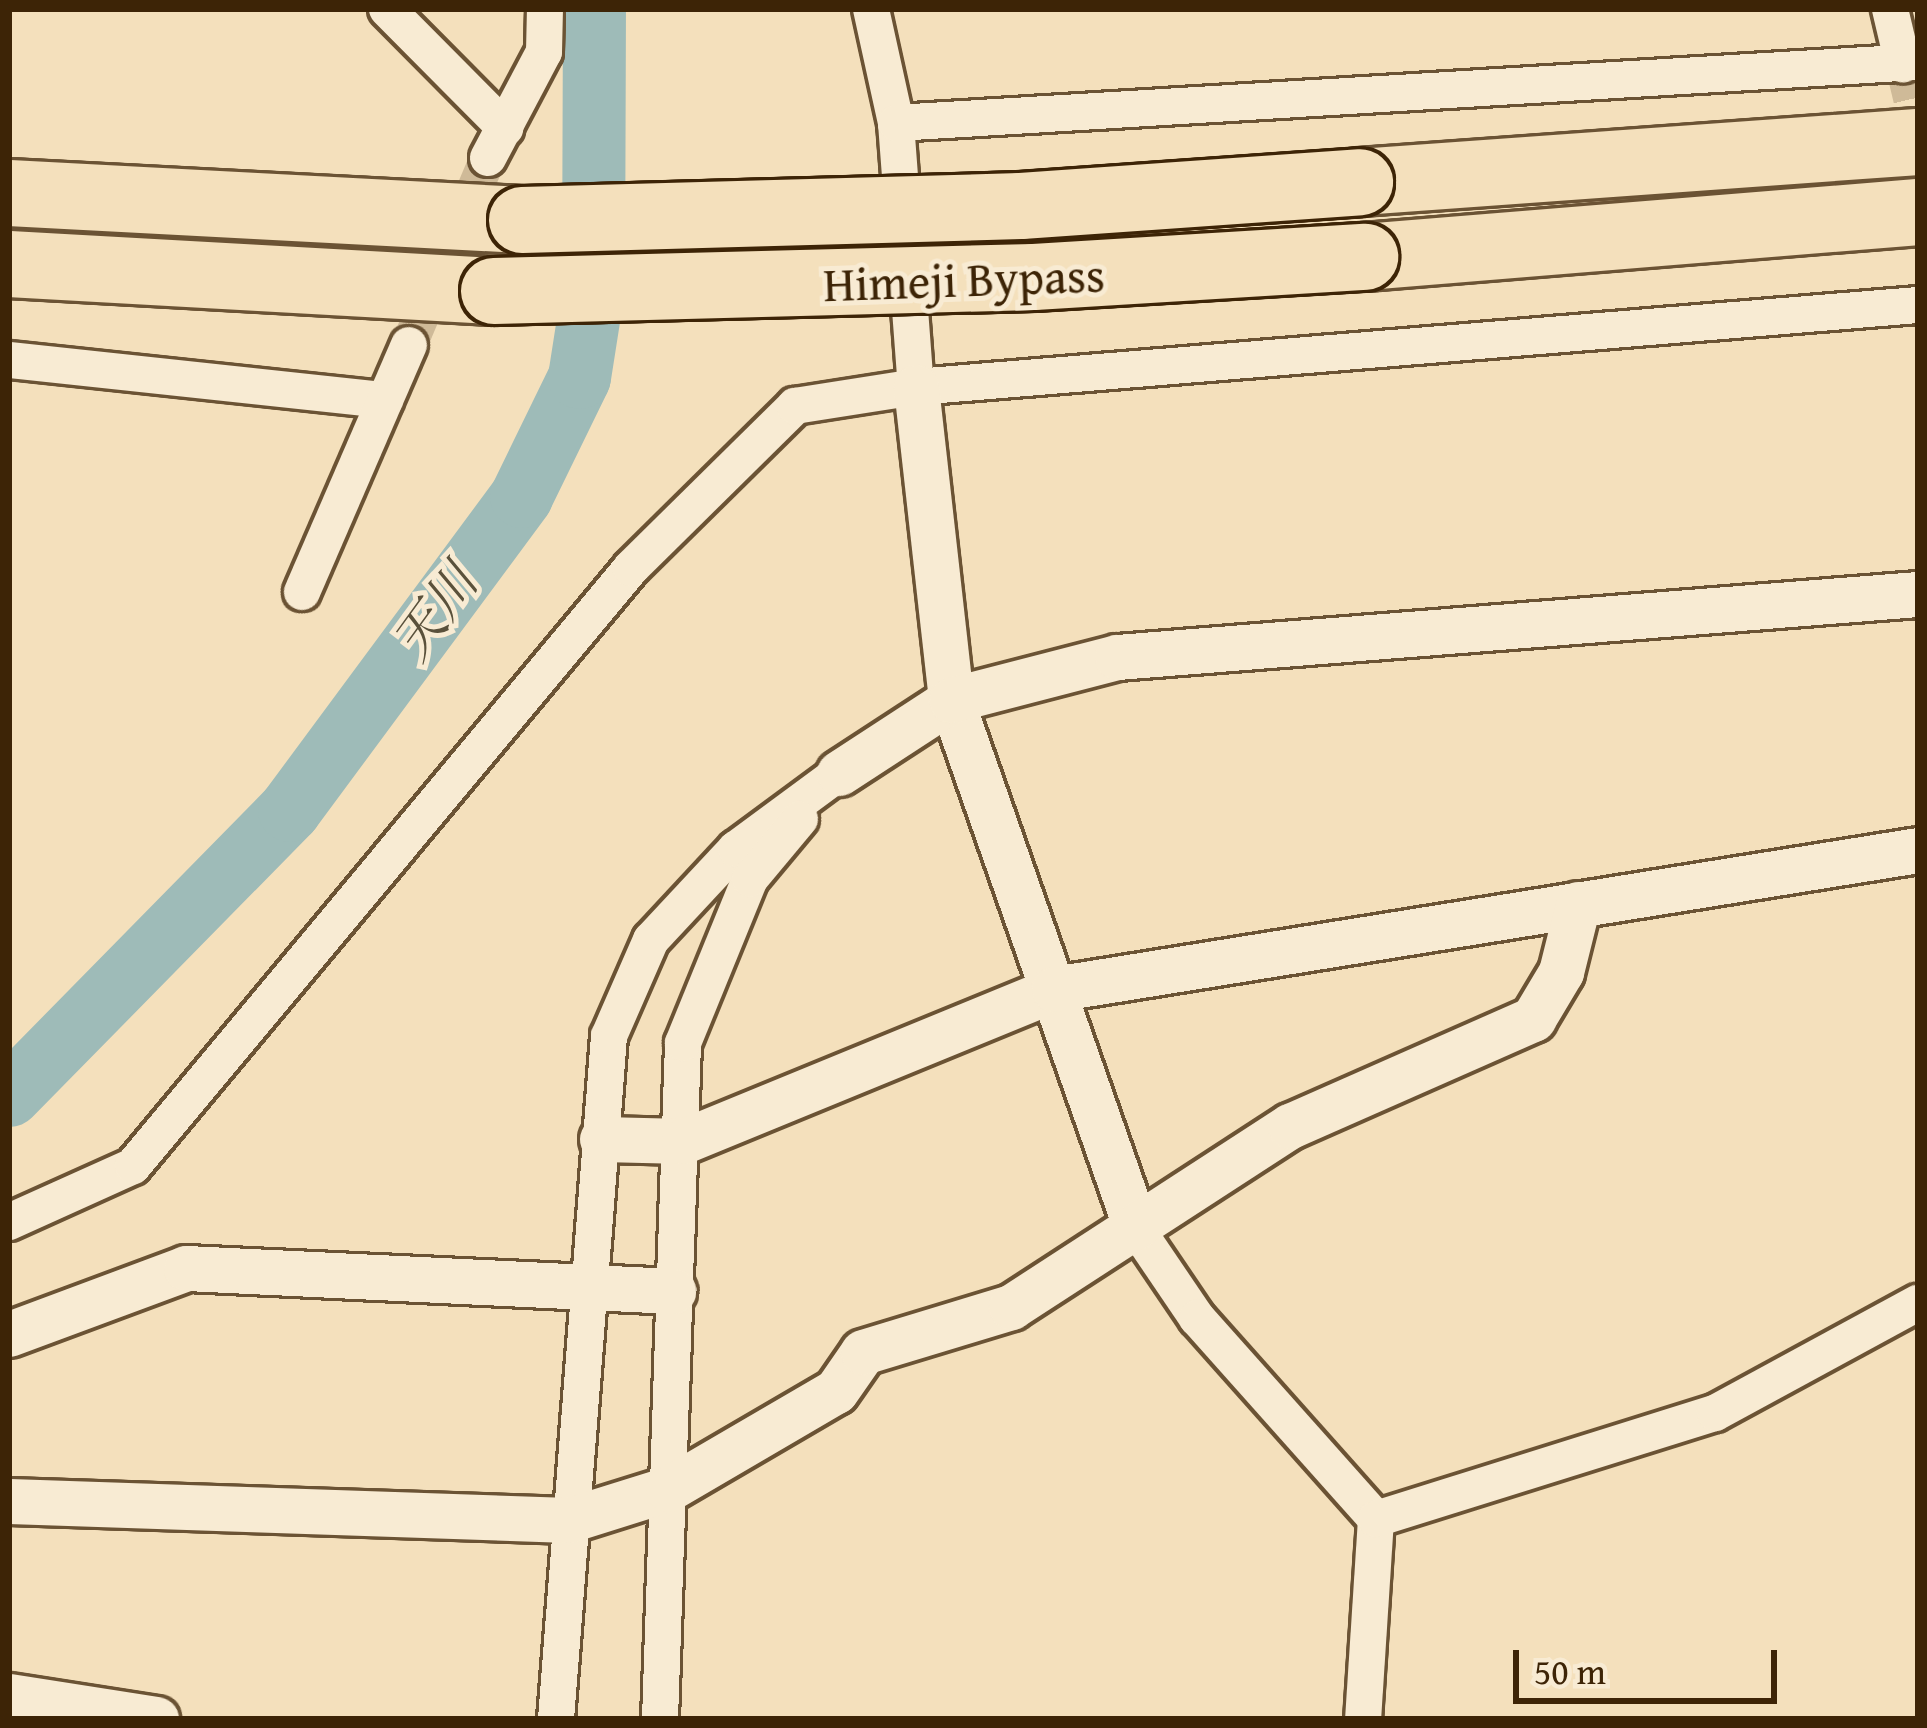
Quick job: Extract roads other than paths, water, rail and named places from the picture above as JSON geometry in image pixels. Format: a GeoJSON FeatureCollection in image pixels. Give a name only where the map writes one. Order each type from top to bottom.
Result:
{"type":"FeatureCollection","features":[{"type":"Feature","properties":{"kind":"highway","name":"Himeji Bypass"},"geometry":{"type":"LineString","coordinates":[[9,194],[522,220],[1022,206],[1918,142]]}},
{"type":"Feature","properties":{"kind":"highway","name":"Himeji Bypass"},"geometry":{"type":"LineString","coordinates":[[9,264],[494,291],[1012,278],[1365,257],[1918,212]]}},
{"type":"Feature","properties":{"kind":"street"},"geometry":{"type":"LineString","coordinates":[[387,9],[496,143],[544,52],[545,9]]}},
{"type":"Feature","properties":{"kind":"street"},"geometry":{"type":"LineString","coordinates":[[872,9],[896,123],[916,387],[951,700],[1136,1228],[1197,1318],[1376,1520],[1363,1719]]}},
{"type":"Feature","properties":{"kind":"street"},"geometry":{"type":"LineString","coordinates":[[896,123],[1910,63],[1890,9]]}},
{"type":"Feature","properties":{"kind":"street"},"geometry":{"type":"LineString","coordinates":[[9,1222],[133,1166],[631,568],[795,406],[916,387],[1918,305]]}},
{"type":"Feature","properties":{"kind":"street"},"geometry":{"type":"LineString","coordinates":[[302,592],[409,345]]}},
{"type":"Feature","properties":{"kind":"street"},"geometry":{"type":"LineString","coordinates":[[9,359],[385,400]]}},
{"type":"Feature","properties":{"kind":"street"},"geometry":{"type":"LineString","coordinates":[[556,1719],[584,1285],[609,1036],[651,940],[736,849],[839,773],[951,700],[1117,657],[1918,594]]}},
{"type":"Feature","properties":{"kind":"street"},"geometry":{"type":"LineString","coordinates":[[660,1719],[674,1291],[684,1141],[682,1043],[750,879],[839,773]]}},
{"type":"Feature","properties":{"kind":"street"},"geometry":{"type":"LineString","coordinates":[[602,1138],[684,1141],[1054,989],[1918,850]]}},
{"type":"Feature","properties":{"kind":"street"},"geometry":{"type":"LineString","coordinates":[[9,1501],[569,1520],[668,1489],[836,1391],[863,1352],[1011,1307],[1290,1126],[1533,1019],[1561,972],[1578,904]]}},
{"type":"Feature","properties":{"kind":"street"},"geometry":{"type":"LineString","coordinates":[[9,1334],[186,1268],[674,1291]]}},
{"type":"Feature","properties":{"kind":"street"},"geometry":{"type":"LineString","coordinates":[[1376,1520],[1714,1413],[1918,1303]]}},
{"type":"Feature","properties":{"kind":"street"},"geometry":{"type":"LineString","coordinates":[[9,1696],[156,1719]]}},
{"type":"Feature","properties":{"kind":"waterway","name":"天川"},"geometry":{"type":"LineString","coordinates":[[9,1095],[289,810],[521,496],[579,377],[593,288],[594,9]]}},
{"type":"Feature","properties":{"kind":"tunnel"},"geometry":{"type":"LineString","coordinates":[[1903,64],[1918,127]]}},
{"type":"Feature","properties":{"kind":"tunnel"},"geometry":{"type":"LineString","coordinates":[[409,345],[488,158]]}}]}
